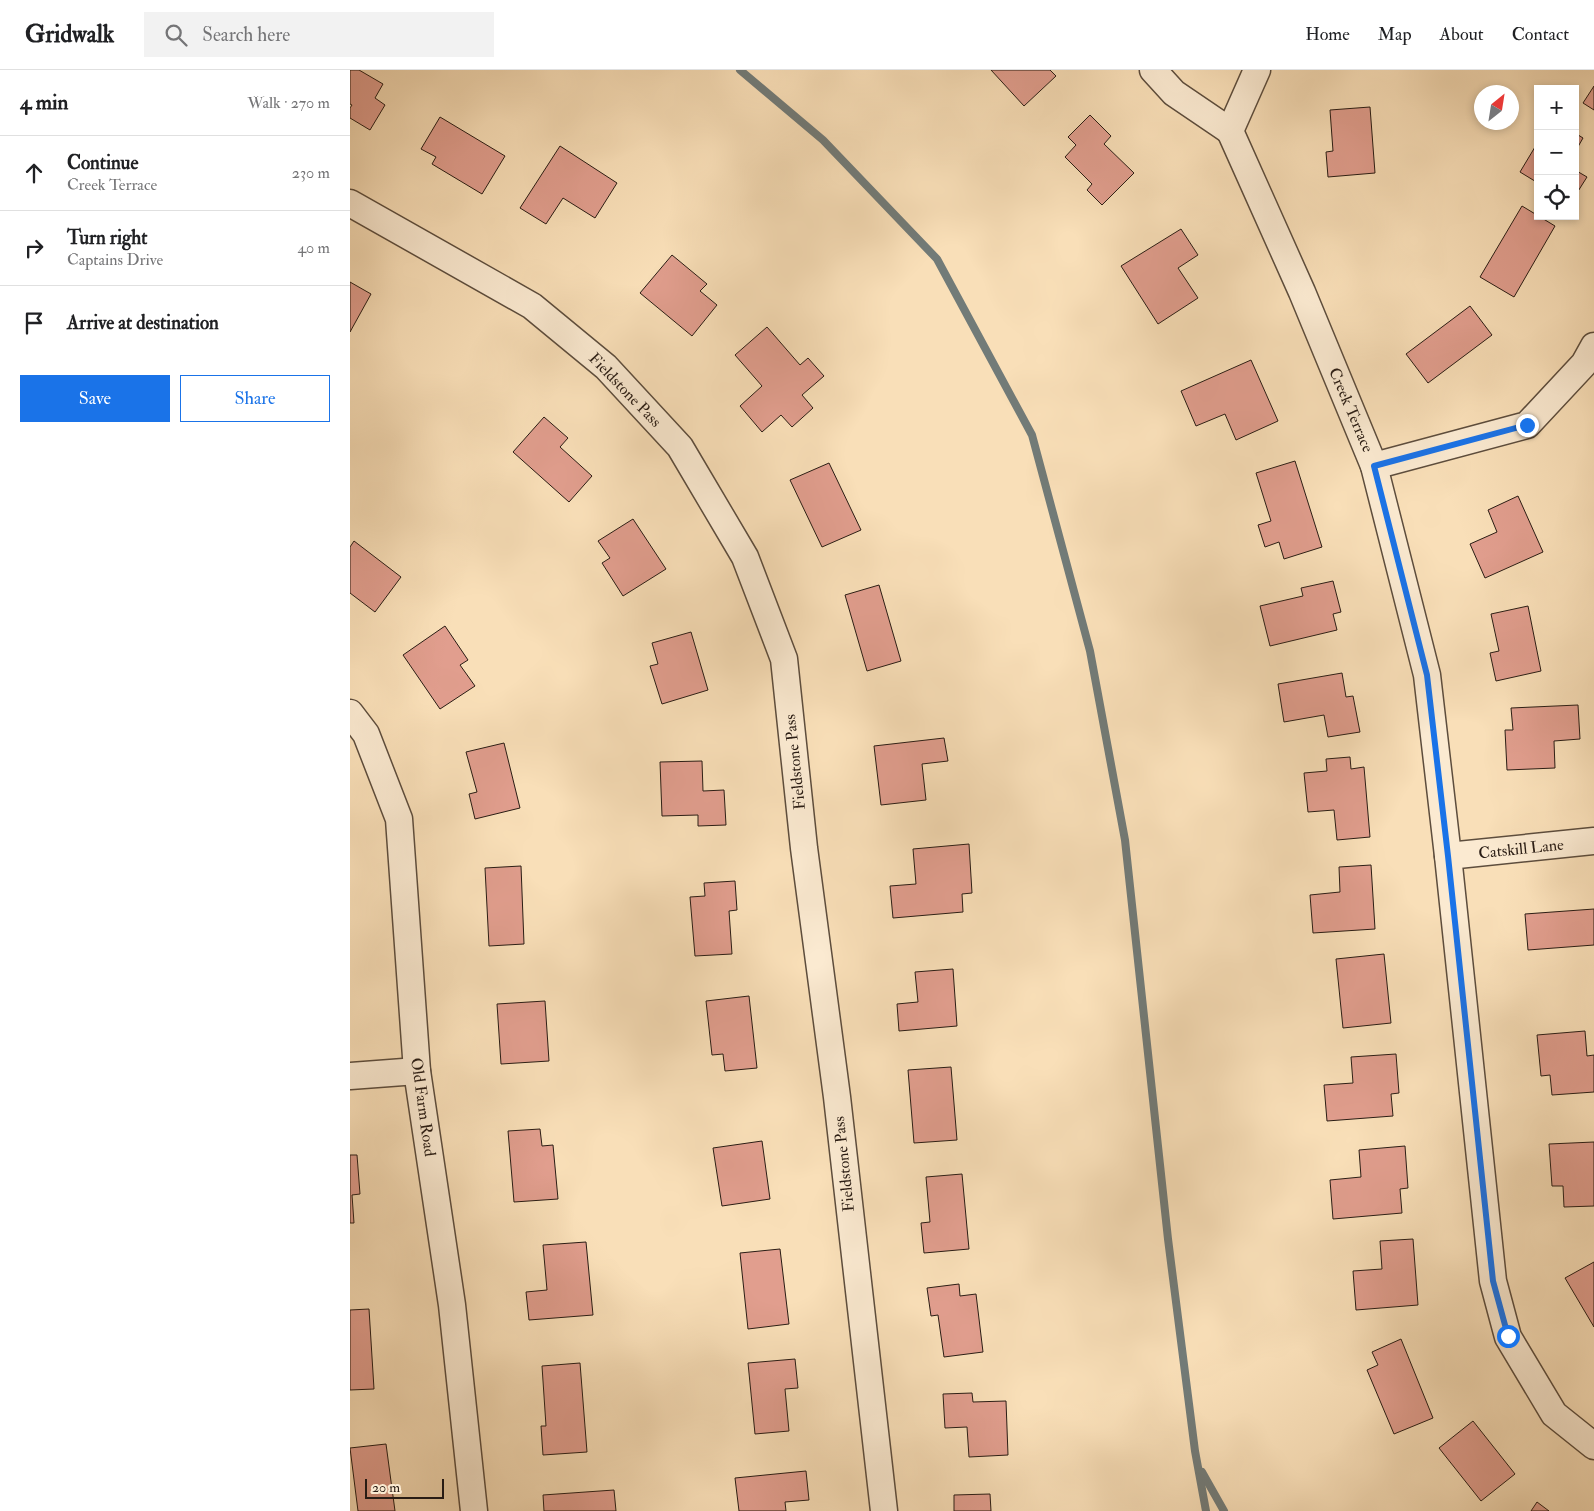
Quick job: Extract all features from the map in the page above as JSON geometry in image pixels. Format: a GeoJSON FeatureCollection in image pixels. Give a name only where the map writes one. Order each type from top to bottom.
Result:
{"type":"FeatureCollection","features":[{"type":"Feature","properties":{"kind":"street"},"geometry":{"type":"LineString","coordinates":[[1153,70],[1174,92],[1230,131],[1257,70]]}},
{"type":"Feature","properties":{"kind":"street","name":"Creek Terrace"},"geometry":{"type":"LineString","coordinates":[[1230,131],[1302,292],[1374,466],[1427,675],[1493,1281],[1508,1336],[1554,1414],[1594,1446]]}},
{"type":"Feature","properties":{"kind":"street","name":"Fieldstone Pass"},"geometry":{"type":"LineString","coordinates":[[350,203],[532,306],[606,367],[680,447],[745,557],[784,658],[804,848],[837,1097],[884,1511]]}},
{"type":"Feature","properties":{"kind":"street"},"geometry":{"type":"LineString","coordinates":[[1374,466],[1527,425],[1584,364],[1594,346]]}},
{"type":"Feature","properties":{"kind":"street","name":"Old Farm Road"},"geometry":{"type":"LineString","coordinates":[[350,713],[366,734],[399,819],[417,1071],[452,1305],[474,1511]]}},
{"type":"Feature","properties":{"kind":"street","name":"Catskill Lane"},"geometry":{"type":"LineString","coordinates":[[1448,856],[1594,841]]}},
{"type":"Feature","properties":{"kind":"street"},"geometry":{"type":"LineString","coordinates":[[350,1076],[417,1071]]}},
{"type":"Feature","properties":{"kind":"building"},"geometry":{"type":"Polygon","coordinates":[[[350,70],[359,70],[383,84],[375,98],[385,105],[370,130],[350,118],[350,108],[352,105],[350,104],[350,70]]]}},
{"type":"Feature","properties":{"kind":"building"},"geometry":{"type":"Polygon","coordinates":[[[991,70],[1050,70],[1056,76],[1024,106],[991,70]]]}},
{"type":"Feature","properties":{"kind":"building"},"geometry":{"type":"Polygon","coordinates":[[[1594,86],[1594,110],[1583,103],[1594,86]]]}},
{"type":"Feature","properties":{"kind":"building"},"geometry":{"type":"Polygon","coordinates":[[[1370,107],[1375,173],[1328,177],[1326,152],[1333,151],[1330,110],[1370,107]]]}},
{"type":"Feature","properties":{"kind":"building"},"geometry":{"type":"Polygon","coordinates":[[[1090,115],[1111,136],[1104,144],[1134,173],[1102,205],[1087,190],[1092,184],[1065,157],[1076,145],[1068,137],[1090,115]]]}},
{"type":"Feature","properties":{"kind":"building"},"geometry":{"type":"Polygon","coordinates":[[[440,117],[505,156],[482,194],[432,164],[436,157],[421,149],[440,117]]]}},
{"type":"Feature","properties":{"kind":"building"},"geometry":{"type":"Polygon","coordinates":[[[1579,136],[1583,138],[1579,145],[1579,136]]]}},
{"type":"Feature","properties":{"kind":"building"},"geometry":{"type":"Polygon","coordinates":[[[560,146],[617,183],[595,218],[563,198],[546,224],[520,208],[560,146]]]}},
{"type":"Feature","properties":{"kind":"building"},"geometry":{"type":"Polygon","coordinates":[[[1534,149],[1534,181],[1520,172],[1534,149]]]}},
{"type":"Feature","properties":{"kind":"building"},"geometry":{"type":"Polygon","coordinates":[[[1579,172],[1587,177],[1579,190],[1579,172]]]}},
{"type":"Feature","properties":{"kind":"building"},"geometry":{"type":"Polygon","coordinates":[[[1522,206],[1534,213],[1534,220],[1545,220],[1555,226],[1514,297],[1480,277],[1522,206]]]}},
{"type":"Feature","properties":{"kind":"building"},"geometry":{"type":"Polygon","coordinates":[[[1181,229],[1198,255],[1178,268],[1198,298],[1158,324],[1121,266],[1181,229]]]}},
{"type":"Feature","properties":{"kind":"building"},"geometry":{"type":"Polygon","coordinates":[[[672,255],[707,284],[700,291],[717,305],[692,336],[640,293],[672,255]]]}},
{"type":"Feature","properties":{"kind":"building"},"geometry":{"type":"Polygon","coordinates":[[[350,282],[371,294],[350,332],[350,282]]]}},
{"type":"Feature","properties":{"kind":"building"},"geometry":{"type":"Polygon","coordinates":[[[1470,306],[1492,335],[1428,383],[1406,354],[1470,306]]]}},
{"type":"Feature","properties":{"kind":"building"},"geometry":{"type":"Polygon","coordinates":[[[767,327],[800,365],[808,358],[824,376],[802,395],[813,408],[792,427],[781,415],[762,432],[740,406],[762,386],[735,355],[767,327]]]}},
{"type":"Feature","properties":{"kind":"building"},"geometry":{"type":"Polygon","coordinates":[[[1251,360],[1278,421],[1236,440],[1225,414],[1196,426],[1181,391],[1251,360]]]}},
{"type":"Feature","properties":{"kind":"building"},"geometry":{"type":"Polygon","coordinates":[[[544,417],[568,438],[560,447],[592,476],[569,502],[513,452],[544,417]]]}},
{"type":"Feature","properties":{"kind":"building"},"geometry":{"type":"Polygon","coordinates":[[[1295,461],[1322,547],[1284,559],[1279,542],[1265,547],[1258,525],[1271,521],[1256,473],[1295,461]]]}},
{"type":"Feature","properties":{"kind":"building"},"geometry":{"type":"Polygon","coordinates":[[[829,463],[861,530],[822,547],[790,480],[829,463]]]}},
{"type":"Feature","properties":{"kind":"building"},"geometry":{"type":"Polygon","coordinates":[[[1518,496],[1543,552],[1485,578],[1470,544],[1497,532],[1488,510],[1518,496]]]}},
{"type":"Feature","properties":{"kind":"building"},"geometry":{"type":"Polygon","coordinates":[[[633,519],[666,569],[623,596],[602,563],[610,558],[598,541],[633,519]]]}},
{"type":"Feature","properties":{"kind":"building"},"geometry":{"type":"Polygon","coordinates":[[[354,541],[401,577],[375,612],[350,593],[350,547],[354,541]]]}},
{"type":"Feature","properties":{"kind":"building"},"geometry":{"type":"Polygon","coordinates":[[[1333,581],[1341,612],[1333,614],[1337,630],[1270,646],[1260,606],[1303,596],[1301,588],[1333,581]]]}},
{"type":"Feature","properties":{"kind":"building"},"geometry":{"type":"Polygon","coordinates":[[[879,585],[901,661],[867,671],[845,595],[879,585]]]}},
{"type":"Feature","properties":{"kind":"building"},"geometry":{"type":"Polygon","coordinates":[[[1528,606],[1541,671],[1496,681],[1490,653],[1499,651],[1491,614],[1528,606]]]}},
{"type":"Feature","properties":{"kind":"building"},"geometry":{"type":"Polygon","coordinates":[[[445,626],[468,660],[460,665],[475,686],[440,709],[403,655],[445,626]]]}},
{"type":"Feature","properties":{"kind":"building"},"geometry":{"type":"Polygon","coordinates":[[[691,632],[708,690],[662,704],[650,666],[658,664],[652,643],[691,632]]]}},
{"type":"Feature","properties":{"kind":"building"},"geometry":{"type":"Polygon","coordinates":[[[1342,673],[1346,697],[1353,696],[1360,732],[1328,737],[1324,715],[1284,722],[1278,684],[1342,673]]]}},
{"type":"Feature","properties":{"kind":"building"},"geometry":{"type":"Polygon","coordinates":[[[1578,705],[1580,739],[1554,741],[1555,768],[1507,770],[1505,730],[1513,730],[1511,708],[1578,705]]]}},
{"type":"Feature","properties":{"kind":"building"},"geometry":{"type":"Polygon","coordinates":[[[944,738],[948,761],[922,764],[926,800],[881,805],[874,746],[944,738]]]}},
{"type":"Feature","properties":{"kind":"building"},"geometry":{"type":"Polygon","coordinates":[[[504,743],[520,808],[475,819],[469,794],[477,792],[466,752],[504,743]]]}},
{"type":"Feature","properties":{"kind":"building"},"geometry":{"type":"Polygon","coordinates":[[[1350,757],[1351,769],[1364,767],[1370,837],[1337,840],[1334,810],[1308,812],[1304,773],[1327,771],[1326,759],[1350,757]]]}},
{"type":"Feature","properties":{"kind":"building"},"geometry":{"type":"Polygon","coordinates":[[[702,761],[703,791],[724,790],[726,825],[698,826],[698,815],[662,816],[660,762],[702,761]]]}},
{"type":"Feature","properties":{"kind":"building"},"geometry":{"type":"Polygon","coordinates":[[[969,844],[972,893],[962,894],[963,912],[893,918],[890,886],[916,884],[913,849],[969,844]]]}},
{"type":"Feature","properties":{"kind":"building"},"geometry":{"type":"Polygon","coordinates":[[[1371,865],[1375,929],[1313,933],[1310,895],[1340,892],[1339,867],[1371,865]]]}},
{"type":"Feature","properties":{"kind":"building"},"geometry":{"type":"Polygon","coordinates":[[[521,866],[524,944],[489,946],[485,868],[521,866]]]}},
{"type":"Feature","properties":{"kind":"building"},"geometry":{"type":"Polygon","coordinates":[[[735,881],[737,910],[729,911],[732,954],[695,956],[690,897],[705,896],[704,883],[735,881]]]}},
{"type":"Feature","properties":{"kind":"building"},"geometry":{"type":"Polygon","coordinates":[[[1594,909],[1594,945],[1528,950],[1525,914],[1594,909]]]}},
{"type":"Feature","properties":{"kind":"building"},"geometry":{"type":"Polygon","coordinates":[[[1384,954],[1391,1023],[1343,1028],[1336,959],[1384,954]]]}},
{"type":"Feature","properties":{"kind":"building"},"geometry":{"type":"Polygon","coordinates":[[[953,969],[957,1026],[899,1031],[897,1004],[918,1002],[915,972],[953,969]]]}},
{"type":"Feature","properties":{"kind":"building"},"geometry":{"type":"Polygon","coordinates":[[[749,996],[757,1068],[725,1071],[723,1054],[712,1055],[706,1001],[749,996]]]}},
{"type":"Feature","properties":{"kind":"building"},"geometry":{"type":"Polygon","coordinates":[[[545,1001],[549,1061],[501,1064],[497,1004],[545,1001]]]}},
{"type":"Feature","properties":{"kind":"building"},"geometry":{"type":"Polygon","coordinates":[[[1585,1031],[1587,1056],[1594,1055],[1594,1092],[1552,1095],[1550,1075],[1541,1076],[1537,1035],[1585,1031]]]}},
{"type":"Feature","properties":{"kind":"building"},"geometry":{"type":"Polygon","coordinates":[[[1396,1054],[1399,1093],[1391,1094],[1393,1116],[1327,1121],[1324,1085],[1353,1083],[1351,1057],[1396,1054]]]}},
{"type":"Feature","properties":{"kind":"building"},"geometry":{"type":"Polygon","coordinates":[[[951,1067],[957,1140],[914,1143],[908,1070],[951,1067]]]}},
{"type":"Feature","properties":{"kind":"building"},"geometry":{"type":"Polygon","coordinates":[[[540,1129],[542,1146],[553,1145],[558,1199],[514,1202],[508,1131],[540,1129]]]}},
{"type":"Feature","properties":{"kind":"building"},"geometry":{"type":"Polygon","coordinates":[[[762,1141],[770,1199],[722,1206],[713,1148],[762,1141]]]}},
{"type":"Feature","properties":{"kind":"building"},"geometry":{"type":"Polygon","coordinates":[[[1594,1142],[1594,1206],[1564,1207],[1563,1186],[1552,1186],[1549,1144],[1594,1142]]]}},
{"type":"Feature","properties":{"kind":"building"},"geometry":{"type":"Polygon","coordinates":[[[1405,1146],[1408,1188],[1400,1189],[1402,1213],[1333,1219],[1330,1180],[1361,1177],[1359,1150],[1405,1146]]]}},
{"type":"Feature","properties":{"kind":"building"},"geometry":{"type":"Polygon","coordinates":[[[350,1155],[357,1155],[360,1194],[352,1195],[354,1223],[350,1223],[350,1155]]]}},
{"type":"Feature","properties":{"kind":"building"},"geometry":{"type":"Polygon","coordinates":[[[962,1174],[969,1249],[924,1253],[921,1223],[930,1222],[926,1177],[962,1174]]]}},
{"type":"Feature","properties":{"kind":"building"},"geometry":{"type":"Polygon","coordinates":[[[1413,1239],[1418,1305],[1356,1310],[1353,1271],[1382,1269],[1380,1241],[1413,1239]]]}},
{"type":"Feature","properties":{"kind":"building"},"geometry":{"type":"Polygon","coordinates":[[[586,1242],[593,1315],[529,1320],[526,1292],[547,1290],[543,1245],[586,1242]]]}},
{"type":"Feature","properties":{"kind":"building"},"geometry":{"type":"Polygon","coordinates":[[[780,1249],[789,1324],[748,1329],[740,1253],[780,1249]]]}},
{"type":"Feature","properties":{"kind":"building"},"geometry":{"type":"Polygon","coordinates":[[[1594,1262],[1594,1327],[1565,1278],[1594,1262]]]}},
{"type":"Feature","properties":{"kind":"building"},"geometry":{"type":"Polygon","coordinates":[[[959,1284],[960,1296],[976,1294],[983,1352],[944,1357],[938,1315],[931,1316],[927,1288],[959,1284]]]}},
{"type":"Feature","properties":{"kind":"building"},"geometry":{"type":"Polygon","coordinates":[[[369,1309],[374,1389],[350,1390],[350,1310],[369,1309]]]}},
{"type":"Feature","properties":{"kind":"building"},"geometry":{"type":"Polygon","coordinates":[[[1401,1339],[1433,1418],[1394,1434],[1367,1370],[1378,1365],[1372,1352],[1401,1339]]]}},
{"type":"Feature","properties":{"kind":"building"},"geometry":{"type":"Polygon","coordinates":[[[795,1359],[798,1388],[785,1389],[789,1431],[755,1434],[748,1363],[795,1359]]]}},
{"type":"Feature","properties":{"kind":"building"},"geometry":{"type":"Polygon","coordinates":[[[580,1363],[587,1452],[543,1455],[541,1426],[546,1426],[542,1366],[580,1363]]]}},
{"type":"Feature","properties":{"kind":"building"},"geometry":{"type":"Polygon","coordinates":[[[972,1393],[973,1402],[1006,1401],[1008,1455],[969,1457],[967,1427],[945,1428],[943,1394],[972,1393]]]}},
{"type":"Feature","properties":{"kind":"building"},"geometry":{"type":"Polygon","coordinates":[[[1473,1421],[1515,1474],[1481,1501],[1439,1448],[1473,1421]]]}},
{"type":"Feature","properties":{"kind":"building"},"geometry":{"type":"Polygon","coordinates":[[[386,1444],[395,1511],[358,1511],[350,1448],[386,1444]]]}},
{"type":"Feature","properties":{"kind":"building"},"geometry":{"type":"Polygon","coordinates":[[[806,1471],[809,1500],[785,1502],[786,1511],[739,1511],[735,1478],[806,1471]]]}},
{"type":"Feature","properties":{"kind":"building"},"geometry":{"type":"Polygon","coordinates":[[[614,1490],[616,1511],[544,1511],[543,1495],[614,1490]]]}},
{"type":"Feature","properties":{"kind":"building"},"geometry":{"type":"Polygon","coordinates":[[[990,1494],[991,1511],[954,1511],[954,1495],[990,1494]]]}},
{"type":"Feature","properties":{"kind":"building"},"geometry":{"type":"Polygon","coordinates":[[[1537,1502],[1549,1511],[1531,1511],[1537,1502]]]}},
{"type":"Feature","properties":{"kind":"waterway"},"geometry":{"type":"LineString","coordinates":[[740,70],[823,140],[937,259],[1032,435],[1090,651],[1125,840],[1168,1239],[1195,1451],[1206,1511]]}},
{"type":"Feature","properties":{"kind":"waterway"},"geometry":{"type":"LineString","coordinates":[[1202,1472],[1224,1511]]}},
{"type":"Feature","properties":{"kind":"route"},"geometry":{"type":"LineString","coordinates":[[1508,1336],[1493,1281],[1427,675],[1374,466],[1527,425]]}}]}
